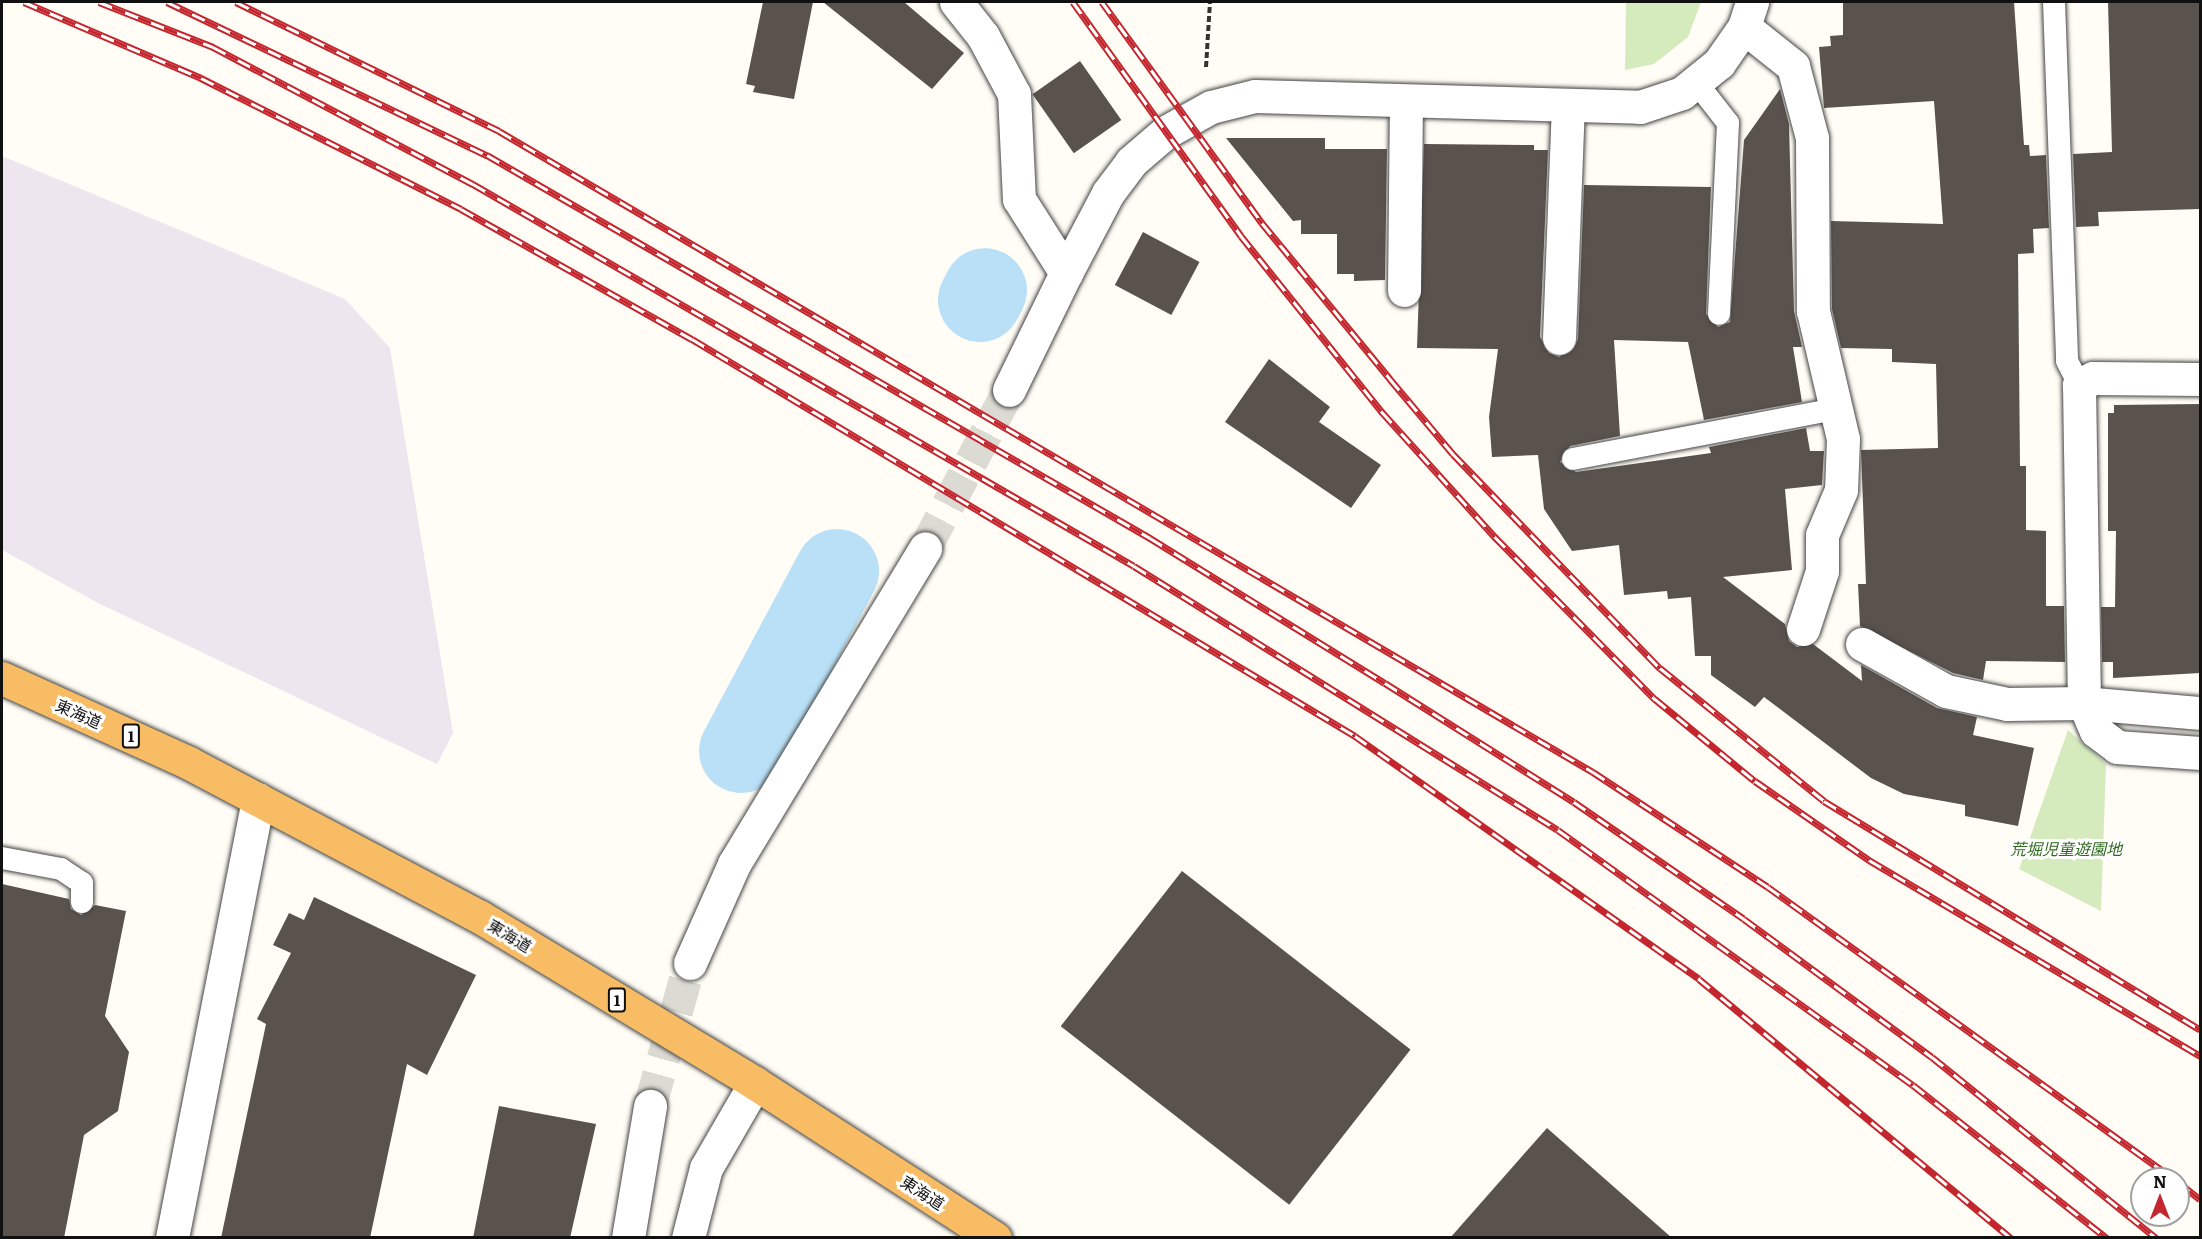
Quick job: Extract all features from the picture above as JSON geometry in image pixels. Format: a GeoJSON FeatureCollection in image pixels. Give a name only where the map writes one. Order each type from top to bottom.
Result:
{"type":"FeatureCollection","features":[{"type":"Feature","properties":{"kind":"highway","name":"東海道"},"geometry":{"type":"LineString","coordinates":[[2,678],[258,799],[480,917],[755,1083],[994,1238]]}},
{"type":"Feature","properties":{"kind":"street"},"geometry":{"type":"LineString","coordinates":[[956,2],[983,36],[1014,94],[1019,199],[1066,273]]}},
{"type":"Feature","properties":{"kind":"street"},"geometry":{"type":"LineString","coordinates":[[1009,390],[1108,193],[1131,162],[1166,132],[1211,107],[1255,96],[1640,108],[1696,82],[1719,63],[1748,14],[1793,66],[1812,138],[1813,310],[1843,440],[1841,490],[1822,535],[1822,571],[1803,629]]}},
{"type":"Feature","properties":{"kind":"street"},"geometry":{"type":"LineString","coordinates":[[1404,290],[1406,100]]}},
{"type":"Feature","properties":{"kind":"street"},"geometry":{"type":"LineString","coordinates":[[1559,338],[1568,105]]}},
{"type":"Feature","properties":{"kind":"street"},"geometry":{"type":"LineString","coordinates":[[2200,379],[2093,378],[2079,385],[2084,703],[2096,731],[2117,747],[2200,753]]}},
{"type":"Feature","properties":{"kind":"street"},"geometry":{"type":"LineString","coordinates":[[690,963],[734,864],[926,548]]}},
{"type":"Feature","properties":{"kind":"street"},"geometry":{"type":"LineString","coordinates":[[1862,644],[1946,691],[2007,704],[2084,703],[2200,713]]}},
{"type":"Feature","properties":{"kind":"street"},"geometry":{"type":"LineString","coordinates":[[172,1238],[258,799]]}},
{"type":"Feature","properties":{"kind":"street"},"geometry":{"type":"LineString","coordinates":[[688,1238],[706,1168],[755,1083]]}},
{"type":"Feature","properties":{"kind":"street"},"geometry":{"type":"LineString","coordinates":[[628,1238],[650,1106]]}},
{"type":"Feature","properties":{"kind":"lane"},"geometry":{"type":"LineString","coordinates":[[2054,2],[2067,361],[2079,385]]}},
{"type":"Feature","properties":{"kind":"lane"},"geometry":{"type":"LineString","coordinates":[[1696,82],[1728,123],[1719,314]]}},
{"type":"Feature","properties":{"kind":"lane"},"geometry":{"type":"LineString","coordinates":[[1574,459],[1836,409]]}},
{"type":"Feature","properties":{"kind":"lane"},"geometry":{"type":"LineString","coordinates":[[2,858],[61,870],[82,883],[82,902]]}},
{"type":"Feature","properties":{"kind":"path"},"geometry":{"type":"LineString","coordinates":[[1210,2],[1206,70],[1211,107]]}},
{"type":"Feature","properties":{"kind":"shaded area"},"geometry":{"type":"Polygon","coordinates":[[[2,156],[345,299],[390,348],[453,733],[437,764],[98,603],[2,550],[2,156]]]}},
{"type":"Feature","properties":{"kind":"green space"},"geometry":{"type":"Polygon","coordinates":[[[1626,2],[1701,2],[1688,37],[1654,64],[1625,70],[1626,2]]]}},
{"type":"Feature","properties":{"kind":"green space","name":"荒堀児童遊園地"},"geometry":{"type":"Polygon","coordinates":[[[2068,730],[2106,764],[2101,911],[2019,869],[2068,730]]]}},
{"type":"Feature","properties":{"kind":"building"},"geometry":{"type":"Polygon","coordinates":[[[763,2],[813,2],[794,99],[753,92],[755,86],[746,84],[763,2]]]}},
{"type":"Feature","properties":{"kind":"building"},"geometry":{"type":"Polygon","coordinates":[[[823,2],[904,2],[964,53],[932,89],[823,2]]]}},
{"type":"Feature","properties":{"kind":"building"},"geometry":{"type":"Polygon","coordinates":[[[1843,2],[2014,2],[2024,145],[2029,145],[2030,156],[2046,155],[2049,228],[2033,229],[2034,253],[2018,254],[2020,466],[2026,466],[2026,530],[2046,531],[2046,606],[2064,606],[2065,662],[1986,661],[1983,680],[1953,673],[1860,626],[1858,584],[1866,584],[1861,450],[1938,448],[1936,364],[1892,362],[1892,349],[1841,348],[1832,309],[1831,221],[1943,224],[1934,101],[1824,108],[1819,47],[1831,46],[1830,36],[1843,35],[1843,2]]]}},
{"type":"Feature","properties":{"kind":"building"},"geometry":{"type":"Polygon","coordinates":[[[2108,2],[2200,2],[2200,209],[2098,212],[2099,226],[2076,227],[2073,154],[2112,152],[2108,2]]]}},
{"type":"Feature","properties":{"kind":"building"},"geometry":{"type":"Polygon","coordinates":[[[1080,61],[1121,120],[1074,153],[1032,94],[1080,61]]]}},
{"type":"Feature","properties":{"kind":"building"},"geometry":{"type":"Polygon","coordinates":[[[1780,89],[1789,124],[1794,311],[1802,347],[1793,347],[1802,402],[1704,420],[1688,342],[1614,340],[1620,436],[1570,446],[1560,462],[1576,472],[1711,453],[1709,447],[1806,428],[1810,451],[1824,451],[1822,485],[1785,489],[1792,570],[1723,577],[1785,624],[1789,641],[1797,647],[1813,644],[1862,681],[1861,665],[1937,708],[1977,717],[1973,735],[2034,748],[2018,826],[1965,816],[1965,805],[1904,794],[1871,778],[1764,697],[1755,707],[1711,675],[1711,656],[1695,656],[1691,597],[1668,599],[1667,591],[1624,595],[1619,545],[1572,551],[1544,509],[1538,455],[1492,457],[1489,417],[1498,349],[1417,348],[1424,144],[1534,145],[1534,150],[1548,150],[1540,337],[1549,353],[1559,357],[1574,348],[1578,339],[1584,185],[1711,187],[1706,314],[1718,327],[1730,322],[1744,140],[1780,89]]]}},
{"type":"Feature","properties":{"kind":"building"},"geometry":{"type":"Polygon","coordinates":[[[1226,138],[1325,138],[1325,149],[1387,149],[1385,280],[1354,281],[1354,274],[1337,274],[1337,234],[1301,234],[1301,220],[1293,221],[1226,138]]]}},
{"type":"Feature","properties":{"kind":"building"},"geometry":{"type":"Polygon","coordinates":[[[1143,232],[1200,262],[1171,315],[1115,285],[1143,232]]]}},
{"type":"Feature","properties":{"kind":"building"},"geometry":{"type":"Polygon","coordinates":[[[1269,359],[1330,407],[1319,422],[1381,465],[1351,508],[1225,422],[1269,359]]]}},
{"type":"Feature","properties":{"kind":"building"},"geometry":{"type":"Polygon","coordinates":[[[2200,404],[2200,673],[2113,678],[2113,662],[2102,662],[2101,607],[2115,607],[2116,531],[2108,531],[2108,413],[2114,413],[2114,405],[2200,404]]]}},
{"type":"Feature","properties":{"kind":"building"},"geometry":{"type":"Polygon","coordinates":[[[1182,871],[1411,1050],[1289,1205],[1061,1026],[1182,871]]]}},
{"type":"Feature","properties":{"kind":"building"},"geometry":{"type":"Polygon","coordinates":[[[2,884],[69,899],[71,909],[81,915],[95,905],[126,911],[105,1016],[129,1052],[118,1111],[84,1135],[64,1238],[2,1238],[2,884]]]}},
{"type":"Feature","properties":{"kind":"building"},"geometry":{"type":"Polygon","coordinates":[[[314,897],[476,975],[427,1075],[407,1064],[370,1238],[221,1238],[266,1024],[257,1019],[291,953],[273,945],[289,913],[304,920],[314,897]]]}},
{"type":"Feature","properties":{"kind":"building"},"geometry":{"type":"Polygon","coordinates":[[[499,1106],[596,1124],[570,1238],[473,1238],[499,1106]]]}},
{"type":"Feature","properties":{"kind":"building"},"geometry":{"type":"Polygon","coordinates":[[[1547,1128],[1672,1238],[1450,1238],[1547,1128]]]}},
{"type":"Feature","properties":{"kind":"waterway"},"geometry":{"type":"LineString","coordinates":[[980,300],[985,290]]}},
{"type":"Feature","properties":{"kind":"waterway"},"geometry":{"type":"LineString","coordinates":[[741,751],[837,571]]}},
{"type":"Feature","properties":{"kind":"tunnel"},"geometry":{"type":"LineString","coordinates":[[925,548],[1009,390]]}},
{"type":"Feature","properties":{"kind":"tunnel"},"geometry":{"type":"LineString","coordinates":[[650,1106],[690,963]]}},
{"type":"Feature","properties":{"kind":"railway"},"geometry":{"type":"LineString","coordinates":[[24,2],[201,78],[461,209],[692,339],[1355,736],[1699,979],[2011,1238]]}},
{"type":"Feature","properties":{"kind":"railway"},"geometry":{"type":"LineString","coordinates":[[99,2],[213,47],[473,184],[1134,566],[1558,830],[1913,1085],[2107,1238]]}},
{"type":"Feature","properties":{"kind":"railway"},"geometry":{"type":"LineString","coordinates":[[167,2],[487,155],[1150,538],[1385,683],[1574,802],[1744,919],[1932,1057],[2156,1238]]}},
{"type":"Feature","properties":{"kind":"railway"},"geometry":{"type":"LineString","coordinates":[[236,2],[499,131],[1593,772],[1768,887],[2157,1167]]}},
{"type":"Feature","properties":{"kind":"railway"},"geometry":{"type":"LineString","coordinates":[[1073,2],[1241,236],[1382,412],[1495,537],[1655,699],[1755,781],[1869,860],[2200,1056]]}},
{"type":"Feature","properties":{"kind":"railway"},"geometry":{"type":"LineString","coordinates":[[1102,2],[1262,223],[1390,379],[1453,454],[1660,668],[1824,801],[2200,1030]]}},
{"type":"Feature","properties":{"kind":"railway"},"geometry":{"type":"LineString","coordinates":[[2190,1191],[2200,1199]]}}]}
